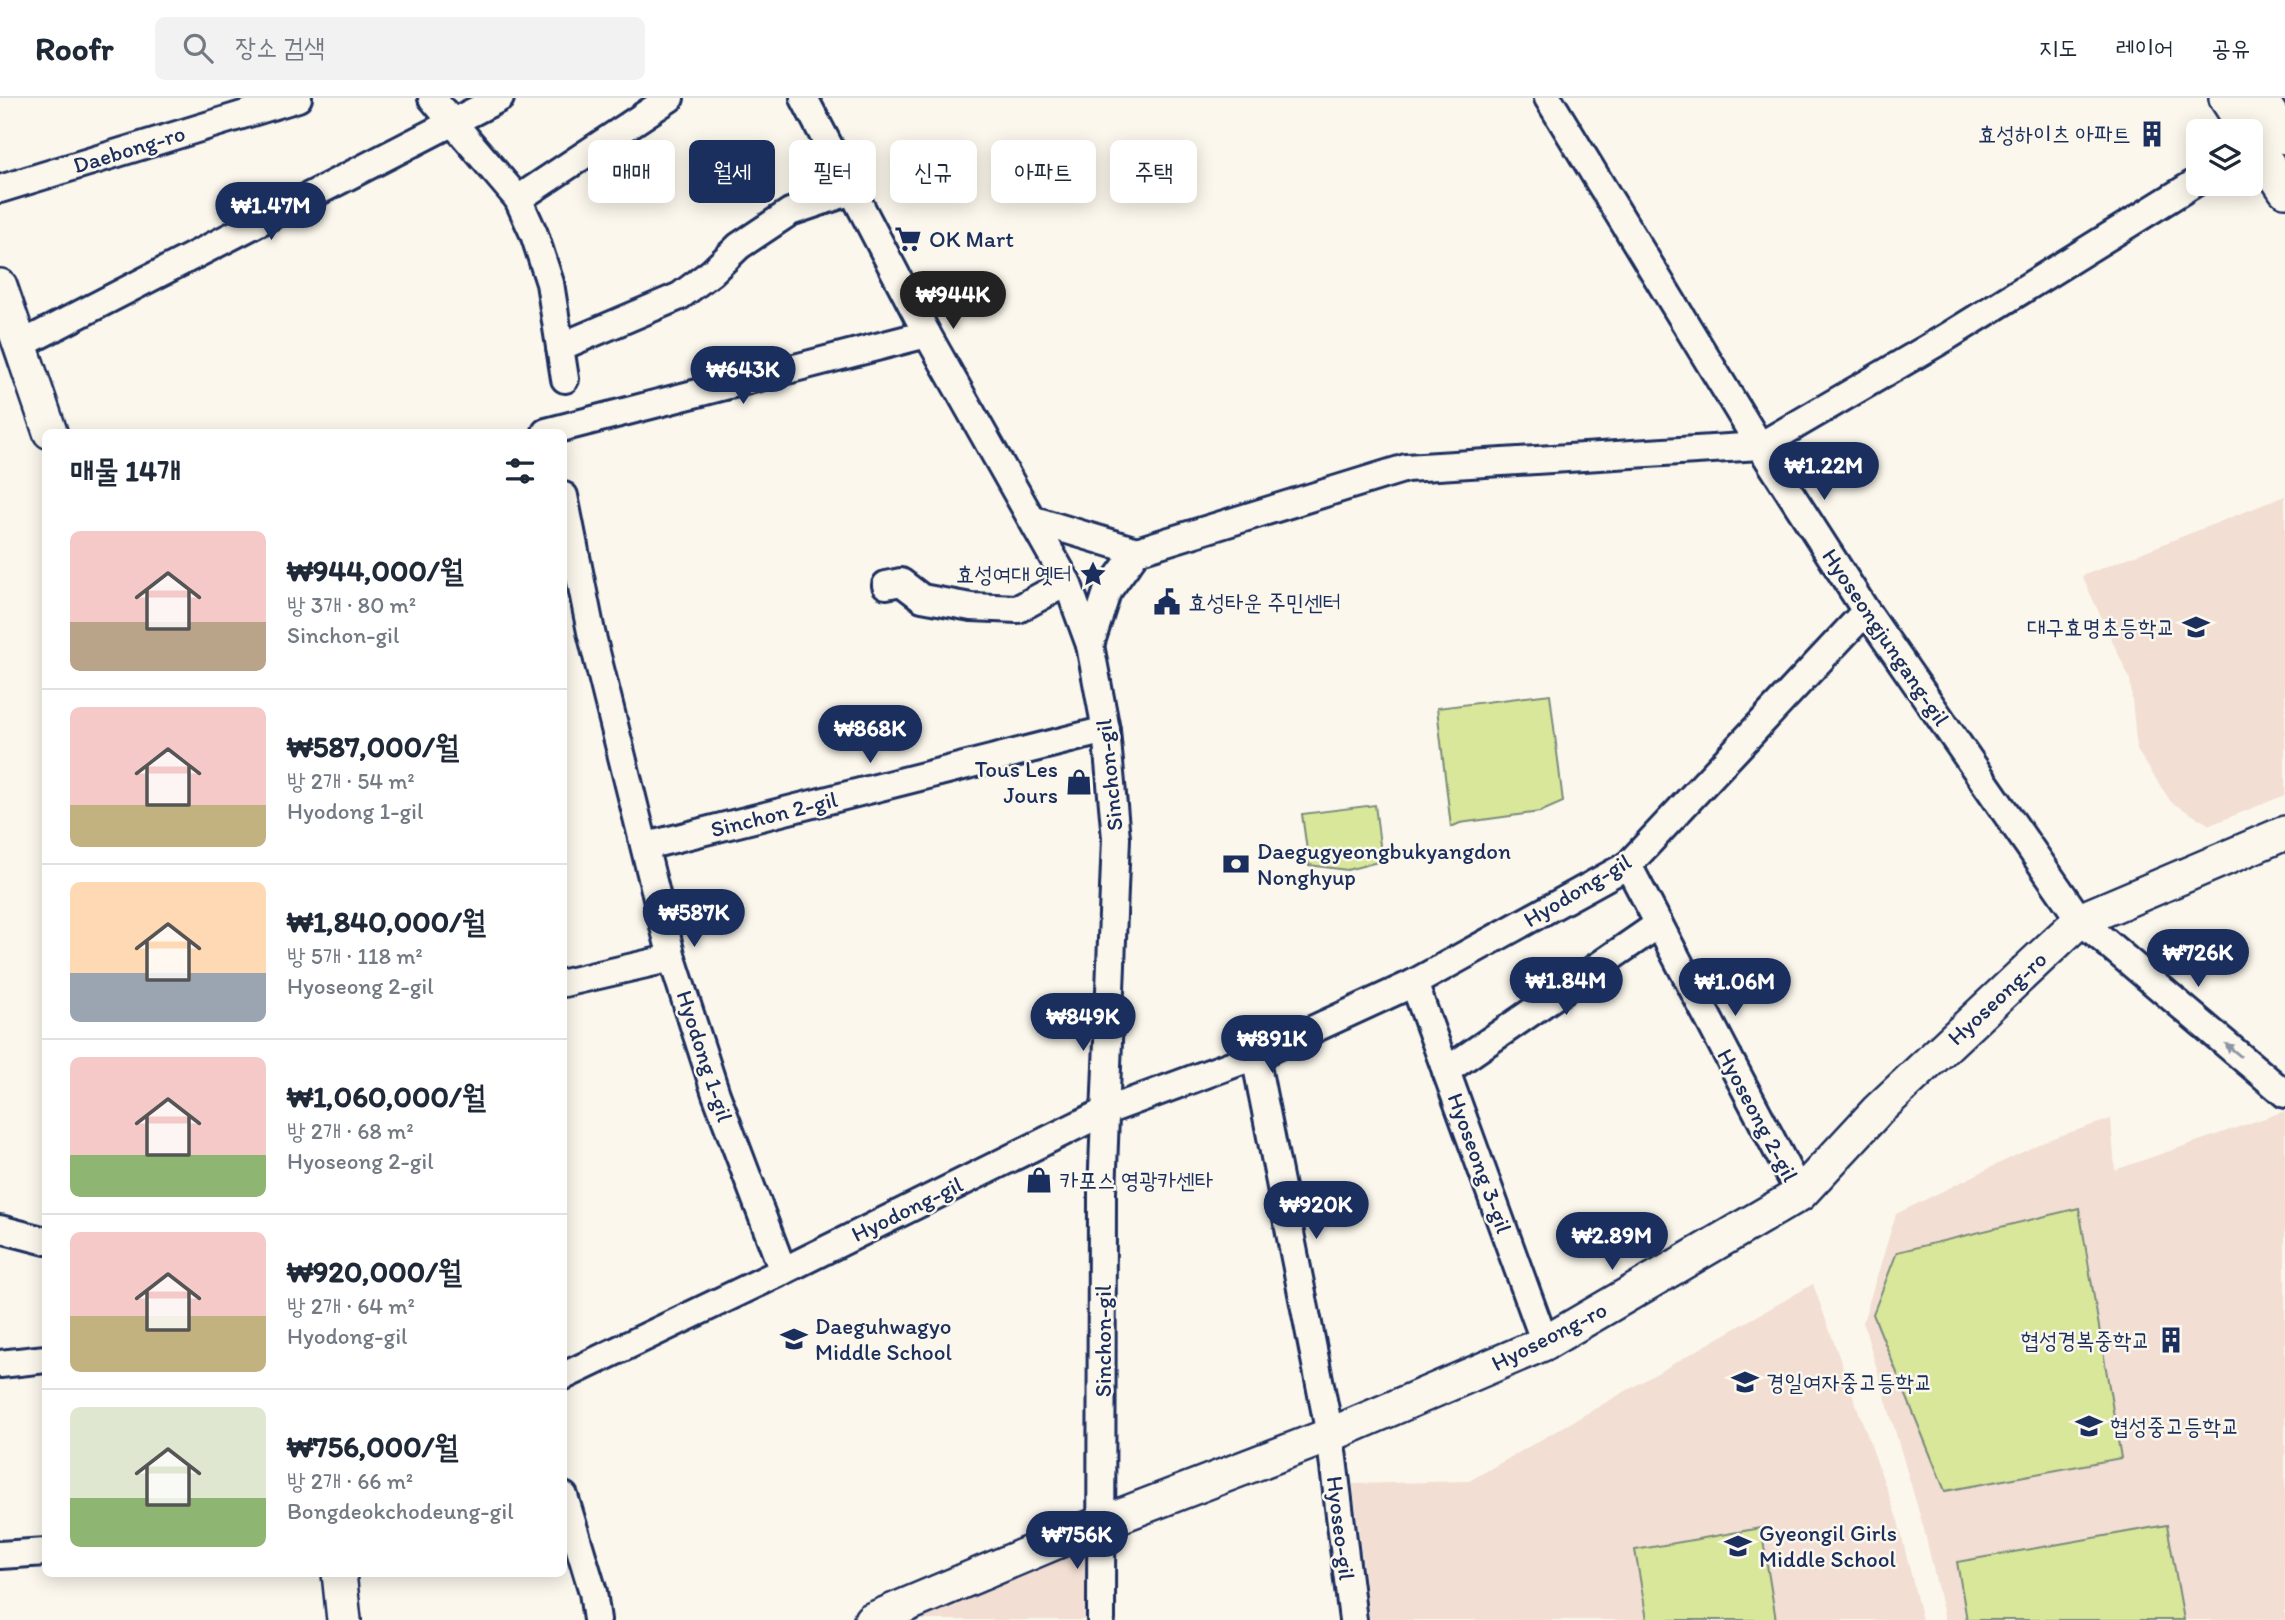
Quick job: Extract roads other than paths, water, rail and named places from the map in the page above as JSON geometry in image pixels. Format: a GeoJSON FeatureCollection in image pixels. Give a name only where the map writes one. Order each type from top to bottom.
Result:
{"type":"FeatureCollection","features":[{"type":"Feature","properties":{"kind":"main road"},"geometry":{"type":"LineString","coordinates":[[2226,98],[2265,136]]}},
{"type":"Feature","properties":{"kind":"main road"},"geometry":{"type":"LineString","coordinates":[[2260,98],[2265,136],[2285,190]]}},
{"type":"Feature","properties":{"kind":"main road"},"geometry":{"type":"LineString","coordinates":[[0,286],[49,429]]}},
{"type":"Feature","properties":{"kind":"main road","name":"Hyoseong-ro"},"geometry":{"type":"LineString","coordinates":[[871,1620],[1101,1523],[1330,1435],[1545,1343],[1800,1194],[1878,1110],[2080,920],[2285,833]]}},
{"type":"Feature","properties":{"kind":"main road"},"geometry":{"type":"LineString","coordinates":[[339,1577],[344,1620]]}},
{"type":"Feature","properties":{"kind":"street","name":"Daebong-ro"},"geometry":{"type":"LineString","coordinates":[[0,188],[298,98]]}},
{"type":"Feature","properties":{"kind":"street"},"geometry":{"type":"LineString","coordinates":[[432,98],[518,198],[534,234],[550,284],[565,379]]}},
{"type":"Feature","properties":{"kind":"street"},"geometry":{"type":"LineString","coordinates":[[20,345],[500,98]]}},
{"type":"Feature","properties":{"kind":"street"},"geometry":{"type":"LineString","coordinates":[[518,198],[670,98]]}},
{"type":"Feature","properties":{"kind":"street","name":"Sinchon-gil"},"geometry":{"type":"LineString","coordinates":[[804,98],[826,140]]}},
{"type":"Feature","properties":{"kind":"street","name":"Hyoseongjungang-gil"},"geometry":{"type":"LineString","coordinates":[[1548,98],[1760,446],[1866,611],[2080,920],[2285,1094]]}},
{"type":"Feature","properties":{"kind":"street"},"geometry":{"type":"LineString","coordinates":[[1034,520],[1137,551],[1406,468],[1760,446],[1945,338],[2186,188]]}},
{"type":"Feature","properties":{"kind":"street"},"geometry":{"type":"LineString","coordinates":[[560,347],[680,296],[712,272],[739,246],[790,212],[817,203]]}},
{"type":"Feature","properties":{"kind":"street","name":"Sinchon-gil"},"geometry":{"type":"LineString","coordinates":[[858,203],[927,334],[1067,582],[1090,645],[1106,730],[1116,838],[1102,1193],[1101,1620]]}},
{"type":"Feature","properties":{"kind":"street"},"geometry":{"type":"LineString","coordinates":[[561,429],[927,334]]}},
{"type":"Feature","properties":{"kind":"street","name":"Hyodong 1-gil"},"geometry":{"type":"LineString","coordinates":[[567,511],[591,632],[672,958],[716,1094],[783,1271]]}},
{"type":"Feature","properties":{"kind":"street"},"geometry":{"type":"LineString","coordinates":[[1067,582],[1073,547],[1091,537]]}},
{"type":"Feature","properties":{"kind":"street"},"geometry":{"type":"LineString","coordinates":[[1090,645],[1107,592],[1137,551]]}},
{"type":"Feature","properties":{"kind":"street"},"geometry":{"type":"LineString","coordinates":[[886,585],[901,582],[922,597],[971,607],[1018,609],[1067,582]]}},
{"type":"Feature","properties":{"kind":"street"},"geometry":{"type":"LineString","coordinates":[[1067,582],[1078,592],[1091,596],[1107,592]]}},
{"type":"Feature","properties":{"kind":"street","name":"Hyodong-gil"},"geometry":{"type":"LineString","coordinates":[[567,1375],[1106,1111],[1255,1056],[1414,983],[1628,865],[1866,611]]}},
{"type":"Feature","properties":{"kind":"street","name":"Sinchon 2-gil"},"geometry":{"type":"LineString","coordinates":[[646,846],[1106,730]]}},
{"type":"Feature","properties":{"kind":"street","name":"Hyoseong 2-gil"},"geometry":{"type":"LineString","coordinates":[[1628,865],[1800,1194]]}},
{"type":"Feature","properties":{"kind":"street"},"geometry":{"type":"LineString","coordinates":[[1446,1071],[1659,924]]}},
{"type":"Feature","properties":{"kind":"street"},"geometry":{"type":"LineString","coordinates":[[567,981],[672,958]]}},
{"type":"Feature","properties":{"kind":"street","name":"Hyoseong 3-gil"},"geometry":{"type":"LineString","coordinates":[[1414,983],[1545,1343]]}},
{"type":"Feature","properties":{"kind":"street"},"geometry":{"type":"LineString","coordinates":[[1255,1056],[1330,1435]]}},
{"type":"Feature","properties":{"kind":"street"},"geometry":{"type":"LineString","coordinates":[[0,1229],[42,1240]]}},
{"type":"Feature","properties":{"kind":"street"},"geometry":{"type":"LineString","coordinates":[[0,1364],[42,1359]]}},
{"type":"Feature","properties":{"kind":"street","name":"Hyoseo-gil"},"geometry":{"type":"LineString","coordinates":[[1330,1435],[1353,1620]]}},
{"type":"Feature","properties":{"kind":"street"},"geometry":{"type":"LineString","coordinates":[[567,1506],[593,1592],[597,1620]]}},
{"type":"Feature","properties":{"kind":"street"},"geometry":{"type":"LineString","coordinates":[[0,1555],[42,1552]]}},
{"type":"Feature","properties":{"kind":"place","name":"효성하이츠 아파트"},"geometry":{"type":"Point","coordinates":[2152,134]}},
{"type":"Feature","properties":{"kind":"place","name":"OK Mart"},"geometry":{"type":"Point","coordinates":[908,239]}},
{"type":"Feature","properties":{"kind":"place","name":"효성여대 옛터"},"geometry":{"type":"Point","coordinates":[1093,574]}},
{"type":"Feature","properties":{"kind":"place","name":"효성타운 주민센터"},"geometry":{"type":"Point","coordinates":[1167,602]}},
{"type":"Feature","properties":{"kind":"place","name":"대구효명초등학교"},"geometry":{"type":"Point","coordinates":[2196,627]}},
{"type":"Feature","properties":{"kind":"place","name":"Tous Les Jours"},"geometry":{"type":"Point","coordinates":[1079,782]}},
{"type":"Feature","properties":{"kind":"place","name":"Daegugyeongbukyangdon Nonghyup"},"geometry":{"type":"Point","coordinates":[1236,864]}},
{"type":"Feature","properties":{"kind":"place","name":"카포스 영광카센타"},"geometry":{"type":"Point","coordinates":[1039,1180]}},
{"type":"Feature","properties":{"kind":"place","name":"Daeguhwagyo Middle School"},"geometry":{"type":"Point","coordinates":[794,1339]}},
{"type":"Feature","properties":{"kind":"place","name":"협성경복중학교"},"geometry":{"type":"Point","coordinates":[2171,1340]}},
{"type":"Feature","properties":{"kind":"place","name":"경일여자중고등학교"},"geometry":{"type":"Point","coordinates":[1745,1382]}},
{"type":"Feature","properties":{"kind":"place","name":"협성중고등학교"},"geometry":{"type":"Point","coordinates":[2089,1426]}},
{"type":"Feature","properties":{"kind":"place","name":"Gyeongil Girls Middle School"},"geometry":{"type":"Point","coordinates":[1738,1546]}}]}
